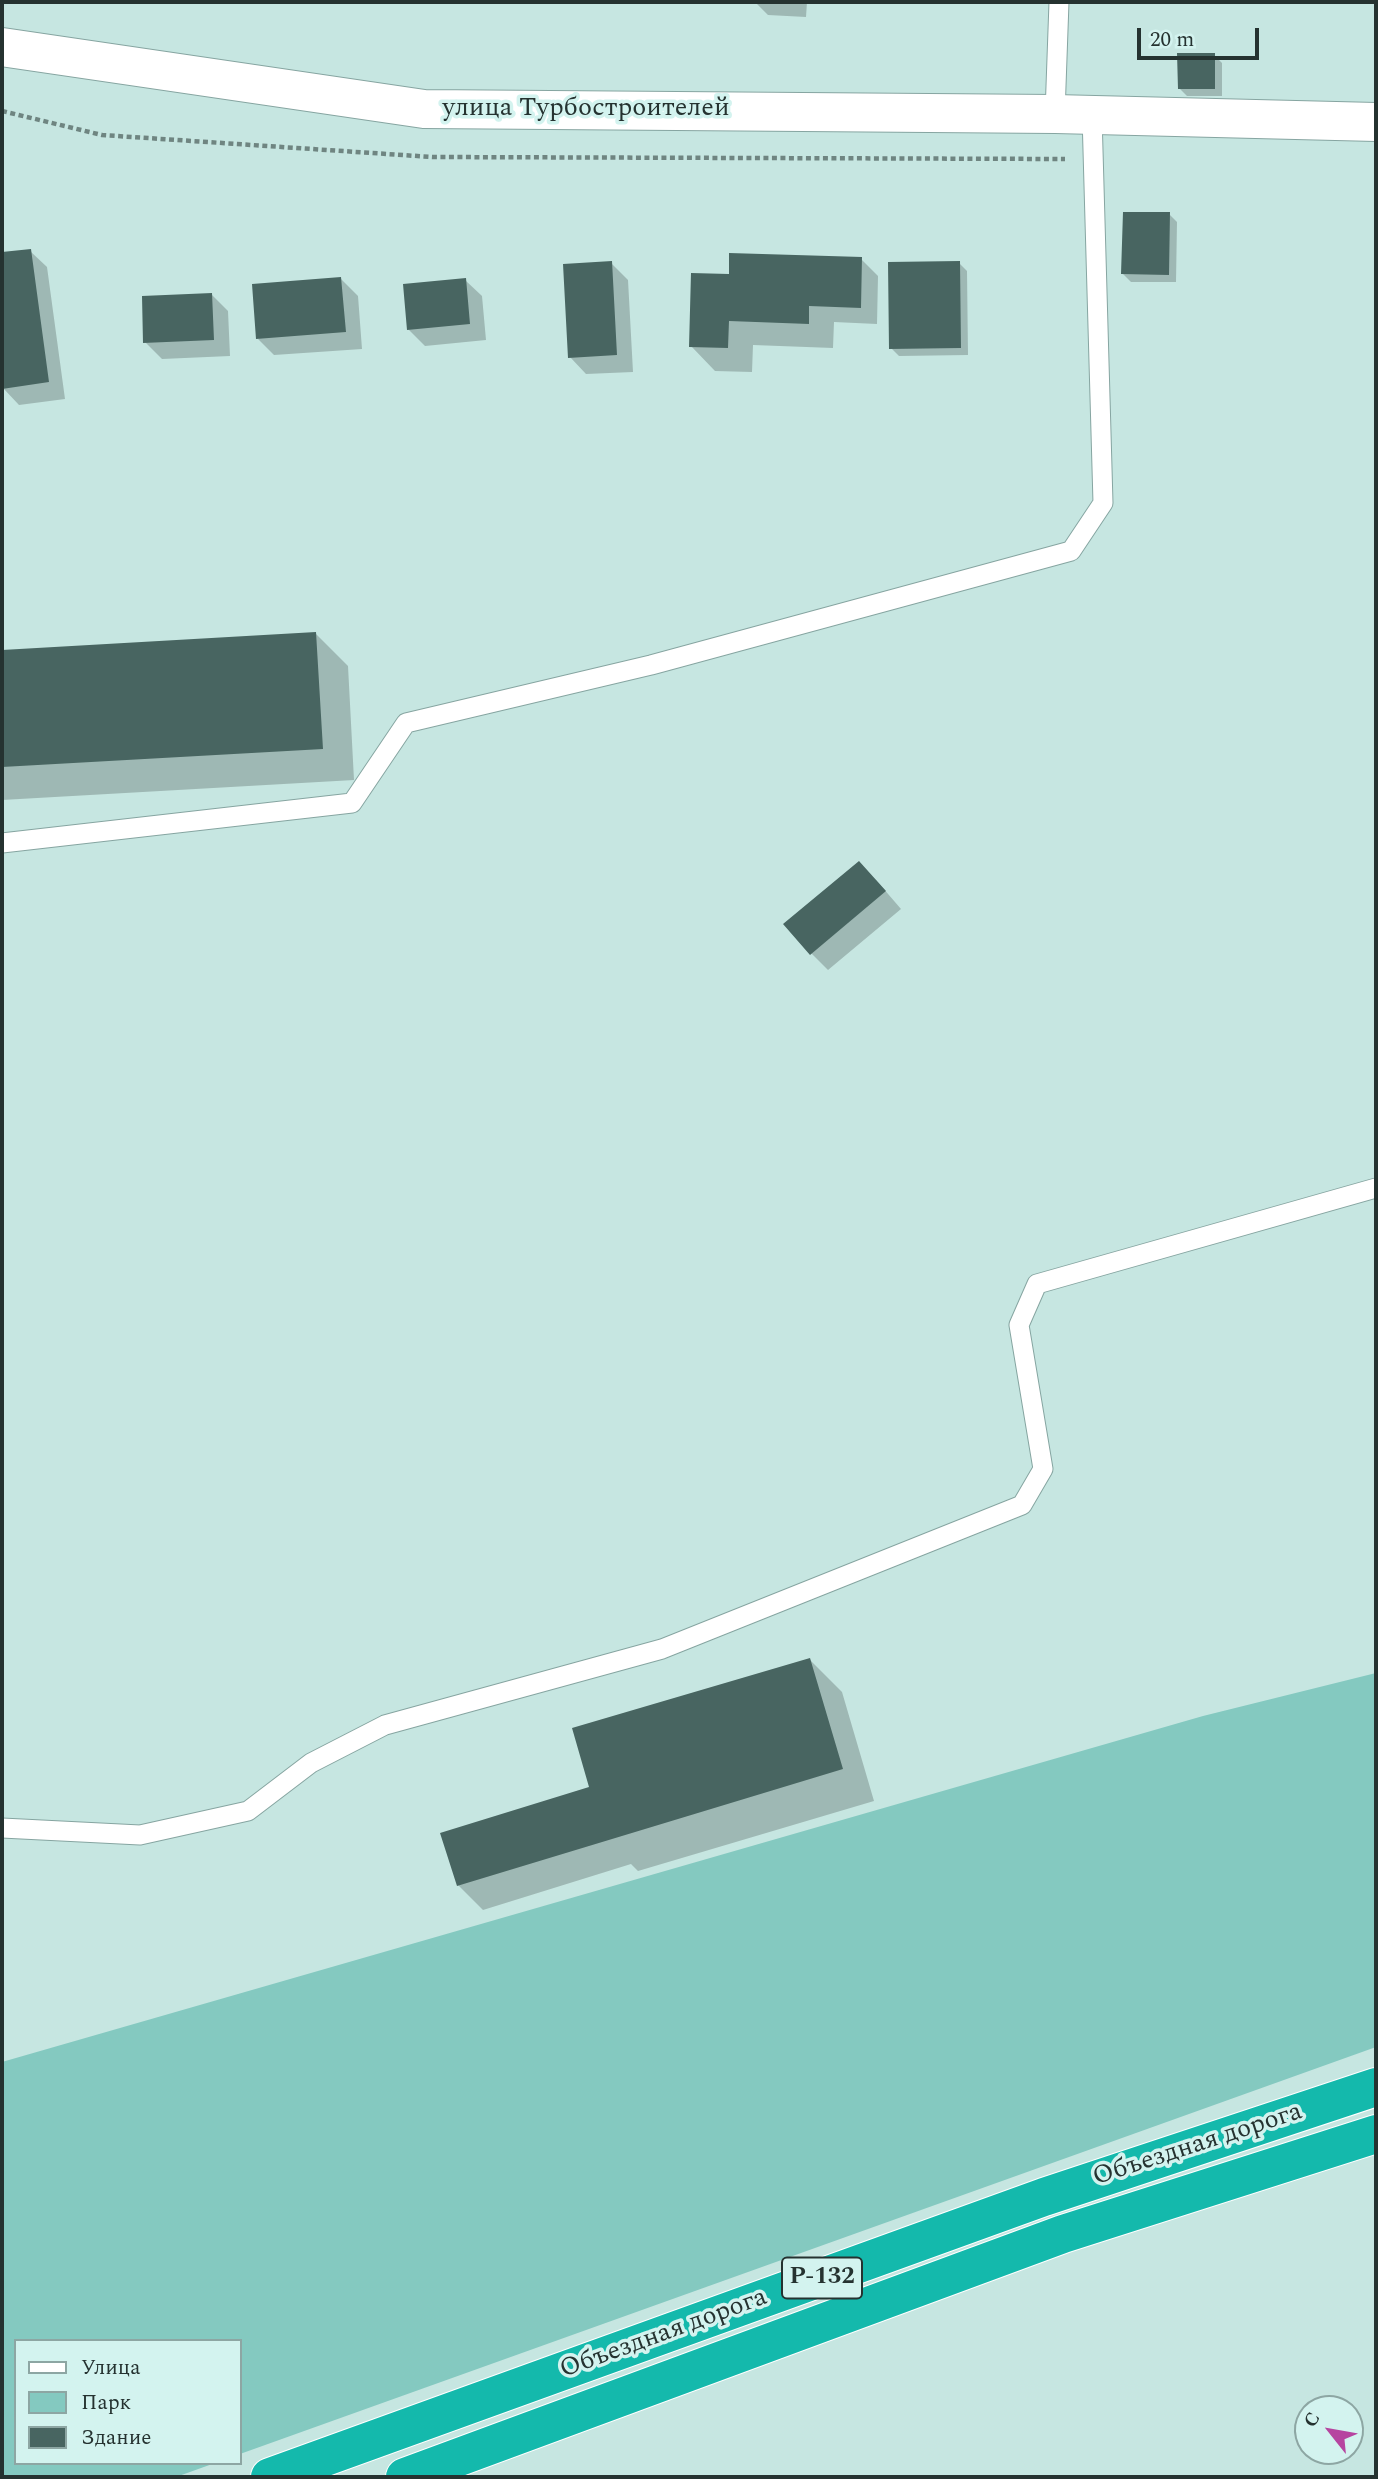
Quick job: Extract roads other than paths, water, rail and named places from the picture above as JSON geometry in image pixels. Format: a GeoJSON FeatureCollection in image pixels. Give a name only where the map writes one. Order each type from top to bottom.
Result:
{"type":"FeatureCollection","features":[{"type":"Feature","properties":{"kind":"highway","name":"Объездная дорога"},"geometry":{"type":"LineString","coordinates":[[270,2477],[1044,2197],[1376,2087]]}},
{"type":"Feature","properties":{"kind":"highway","name":"Объездная дорога"},"geometry":{"type":"LineString","coordinates":[[405,2477],[1063,2234],[1376,2134]]}},
{"type":"Feature","properties":{"kind":"street","name":"улица Турбостроителей"},"geometry":{"type":"LineString","coordinates":[[2,47],[424,109],[1074,115],[1376,122]]}},
{"type":"Feature","properties":{"kind":"lane"},"geometry":{"type":"LineString","coordinates":[[2,843],[352,803],[406,723],[651,665],[1071,551],[1103,503],[1074,115],[1059,2]]}},
{"type":"Feature","properties":{"kind":"lane"},"geometry":{"type":"LineString","coordinates":[[2,1828],[140,1835],[248,1811],[311,1763],[385,1725],[662,1649],[1022,1505],[1042,1469],[1019,1325],[1037,1284],[1376,1188]]}}]}
